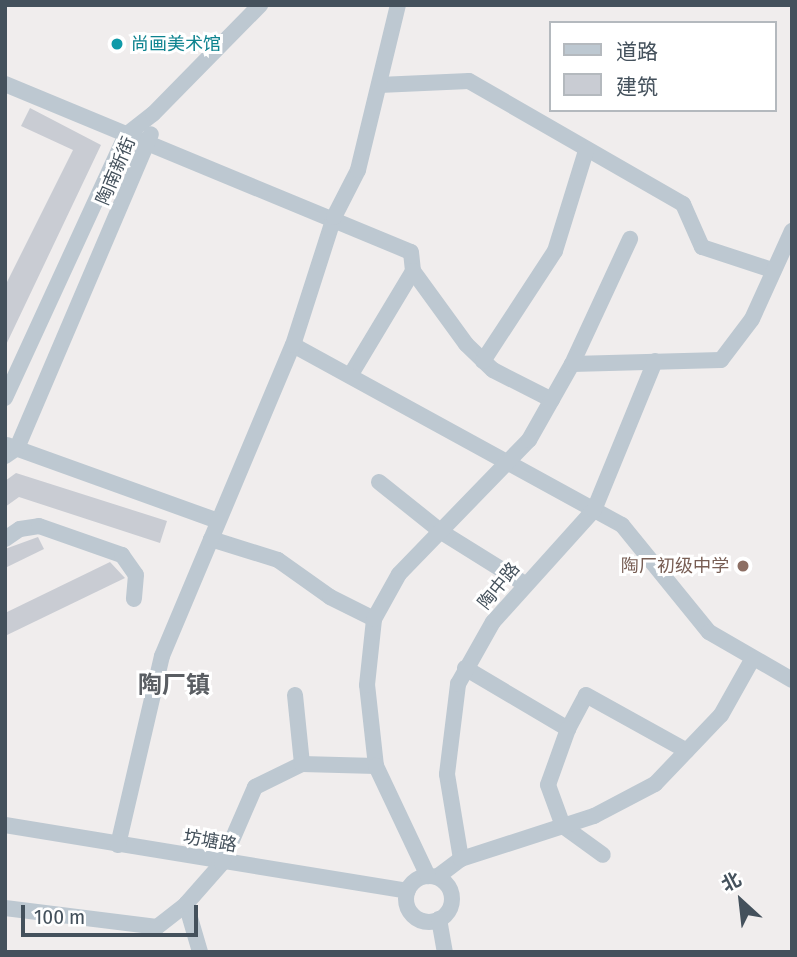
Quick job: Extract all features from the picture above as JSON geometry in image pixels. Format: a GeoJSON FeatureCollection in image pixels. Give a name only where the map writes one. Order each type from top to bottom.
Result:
{"type":"FeatureCollection","features":[{"type":"Feature","properties":{"kind":"street"},"geometry":{"type":"LineString","coordinates":[[153,114],[260,5]]}},
{"type":"Feature","properties":{"kind":"street"},"geometry":{"type":"LineString","coordinates":[[118,845],[162,656],[293,345],[334,217],[358,170],[398,5]]}},
{"type":"Feature","properties":{"kind":"street"},"geometry":{"type":"LineString","coordinates":[[379,85],[469,81],[535,115],[586,151],[683,204],[702,247],[772,270]]}},
{"type":"Feature","properties":{"kind":"street"},"geometry":{"type":"LineString","coordinates":[[5,84],[334,217],[411,252],[413,271],[483,360],[552,400]]}},
{"type":"Feature","properties":{"kind":"street","name":"陶南新街"},"geometry":{"type":"LineString","coordinates":[[5,398],[126,135],[153,114]]}},
{"type":"Feature","properties":{"kind":"street","name":"陶南新街"},"geometry":{"type":"LineString","coordinates":[[9,449],[151,143],[153,114]]}},
{"type":"Feature","properties":{"kind":"street"},"geometry":{"type":"LineString","coordinates":[[483,360],[555,251],[586,151]]}},
{"type":"Feature","properties":{"kind":"street"},"geometry":{"type":"LineString","coordinates":[[572,364],[721,360],[752,319],[772,270],[792,232]]}},
{"type":"Feature","properties":{"kind":"street"},"geometry":{"type":"LineString","coordinates":[[445,952],[439,919],[452,897],[433,877],[376,766],[367,685],[374,619],[398,574],[443,533],[510,464],[572,364],[630,239]]}},
{"type":"Feature","properties":{"kind":"street"},"geometry":{"type":"LineString","coordinates":[[350,376],[413,271]]}},
{"type":"Feature","properties":{"kind":"street"},"geometry":{"type":"LineString","coordinates":[[293,345],[622,525],[709,632],[792,680]]}},
{"type":"Feature","properties":{"kind":"street","name":"陶中路"},"geometry":{"type":"LineString","coordinates":[[461,859],[447,774],[465,668],[524,584],[594,510],[655,361]]}},
{"type":"Feature","properties":{"kind":"street"},"geometry":{"type":"LineString","coordinates":[[9,449],[218,521]]}},
{"type":"Feature","properties":{"kind":"street"},"geometry":{"type":"LineString","coordinates":[[379,482],[443,533],[524,584]]}},
{"type":"Feature","properties":{"kind":"street"},"geometry":{"type":"LineString","coordinates":[[5,539],[20,529],[39,526],[122,555],[136,575],[134,599]]}},
{"type":"Feature","properties":{"kind":"street"},"geometry":{"type":"LineString","coordinates":[[211,539],[278,560],[330,597],[374,619]]}},
{"type":"Feature","properties":{"kind":"street"},"geometry":{"type":"LineString","coordinates":[[439,919],[414,916],[408,891],[461,859],[563,826],[655,784],[720,715],[753,657]]}},
{"type":"Feature","properties":{"kind":"street"},"geometry":{"type":"LineString","coordinates":[[465,668],[568,729]]}},
{"type":"Feature","properties":{"kind":"street"},"geometry":{"type":"LineString","coordinates":[[295,695],[302,764]]}},
{"type":"Feature","properties":{"kind":"street"},"geometry":{"type":"LineString","coordinates":[[603,855],[563,826],[548,785],[568,729],[586,695],[687,751]]}},
{"type":"Feature","properties":{"kind":"street"},"geometry":{"type":"LineString","coordinates":[[5,908],[157,928],[186,905],[222,863],[255,787],[302,764],[376,766]]}},
{"type":"Feature","properties":{"kind":"street","name":"坊塘路"},"geometry":{"type":"LineString","coordinates":[[5,825],[222,863],[408,891]]}},
{"type":"Feature","properties":{"kind":"street"},"geometry":{"type":"LineString","coordinates":[[186,905],[201,952]]}},
{"type":"Feature","properties":{"kind":"building"},"geometry":{"type":"Polygon","coordinates":[[[30,108],[101,145],[5,347],[5,286],[73,150],[21,126],[30,108]]]}},
{"type":"Feature","properties":{"kind":"building"},"geometry":{"type":"Polygon","coordinates":[[[16,473],[167,521],[160,543],[19,497],[5,507],[5,481],[16,473]]]}},
{"type":"Feature","properties":{"kind":"building"},"geometry":{"type":"Polygon","coordinates":[[[38,537],[44,549],[5,568],[5,549],[38,537]]]}},
{"type":"Feature","properties":{"kind":"building"},"geometry":{"type":"Polygon","coordinates":[[[110,562],[125,578],[5,636],[5,613],[110,562]]]}},
{"type":"Feature","properties":{"kind":"place","name":"尚画美术馆"},"geometry":{"type":"Point","coordinates":[117,44]}},
{"type":"Feature","properties":{"kind":"place","name":"陶厂初级中学"},"geometry":{"type":"Point","coordinates":[743,566]}},
{"type":"Feature","properties":{"kind":"district","name":"陶厂镇"},"geometry":{"type":"Point","coordinates":[174,686]}}]}
